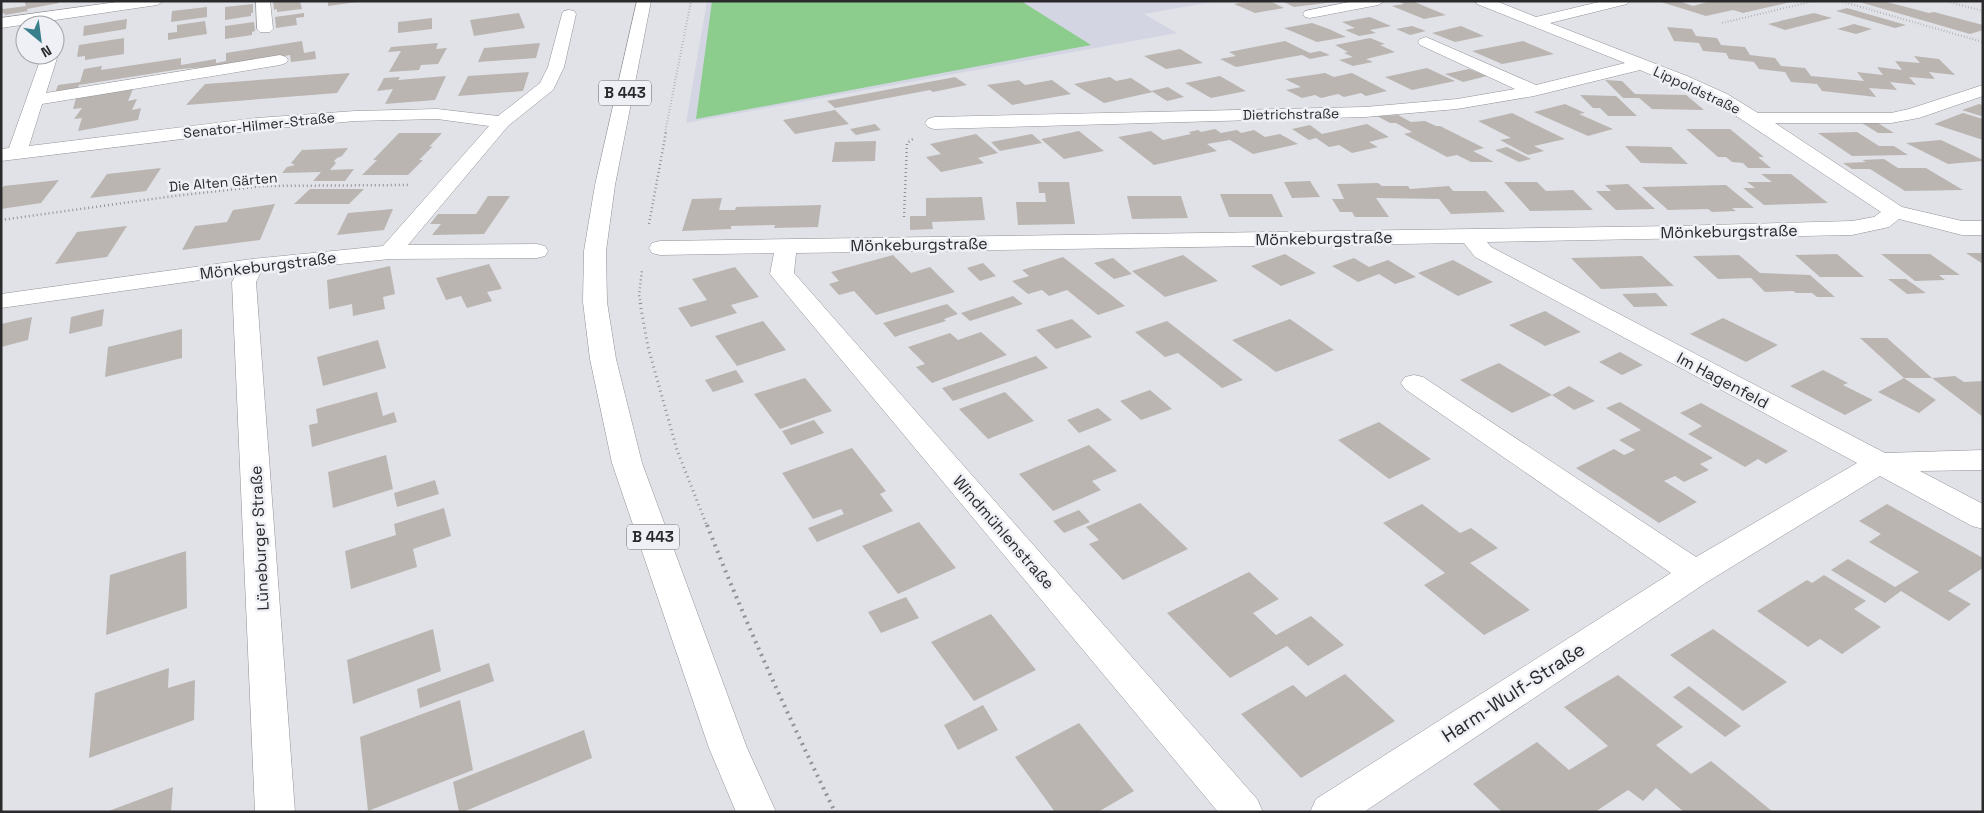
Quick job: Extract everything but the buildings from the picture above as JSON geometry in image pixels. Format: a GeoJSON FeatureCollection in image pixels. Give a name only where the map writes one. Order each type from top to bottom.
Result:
{"type":"FeatureCollection","features":[{"type":"Feature","properties":{"kind":"street"},"geometry":{"type":"LineString","coordinates":[[1,23],[157,1]]}},
{"type":"Feature","properties":{"kind":"street"},"geometry":{"type":"LineString","coordinates":[[263,1],[265,28]]}},
{"type":"Feature","properties":{"kind":"street","name":"B 443"},"geometry":{"type":"LineString","coordinates":[[644,1],[605,185],[595,251],[596,302],[603,359],[627,463],[728,748],[756,812]]}},
{"type":"Feature","properties":{"kind":"street"},"geometry":{"type":"LineString","coordinates":[[1310,14],[1378,1]]}},
{"type":"Feature","properties":{"kind":"street","name":"Lippoldstraße"},"geometry":{"type":"LineString","coordinates":[[1482,1],[1643,64],[1721,98],[1895,212]]}},
{"type":"Feature","properties":{"kind":"street"},"geometry":{"type":"LineString","coordinates":[[1534,22],[1622,1]]}},
{"type":"Feature","properties":{"kind":"street"},"geometry":{"type":"LineString","coordinates":[[390,252],[502,122],[547,86],[556,67],[569,14]]}},
{"type":"Feature","properties":{"kind":"street"},"geometry":{"type":"LineString","coordinates":[[1426,42],[1534,91]]}},
{"type":"Feature","properties":{"kind":"street"},"geometry":{"type":"LineString","coordinates":[[36,100],[280,60]]}},
{"type":"Feature","properties":{"kind":"street","name":"Dietrichstraße"},"geometry":{"type":"LineString","coordinates":[[934,123],[1365,112],[1457,104],[1534,91],[1643,64]]}},
{"type":"Feature","properties":{"kind":"street","name":"Senator-Hilmer-Straße"},"geometry":{"type":"LineString","coordinates":[[9,153],[36,100],[47,65]]}},
{"type":"Feature","properties":{"kind":"street"},"geometry":{"type":"LineString","coordinates":[[1754,118],[1891,118],[1913,114],[1983,90]]}},
{"type":"Feature","properties":{"kind":"street","name":"Senator-Hilmer-Straße"},"geometry":{"type":"LineString","coordinates":[[9,153],[257,124],[355,116],[437,114],[502,122]]}},
{"type":"Feature","properties":{"kind":"street"},"geometry":{"type":"LineString","coordinates":[[1895,212],[1962,228],[1983,228]]}},
{"type":"Feature","properties":{"kind":"street","name":"Mönkeburgstraße"},"geometry":{"type":"LineString","coordinates":[[660,248],[1470,236],[1852,228],[1881,222],[1895,212]]}},
{"type":"Feature","properties":{"kind":"street","name":"Im Hagenfeld"},"geometry":{"type":"LineString","coordinates":[[1470,236],[1483,252],[1983,518]]}},
{"type":"Feature","properties":{"kind":"street","name":"Windmühlenstraße"},"geometry":{"type":"LineString","coordinates":[[786,246],[782,274],[1244,812]]}},
{"type":"Feature","properties":{"kind":"street","name":"Mönkeburgstraße"},"geometry":{"type":"LineString","coordinates":[[1,301],[252,266],[390,252],[537,251]]}},
{"type":"Feature","properties":{"kind":"street","name":"Lüneburger Straße"},"geometry":{"type":"LineString","coordinates":[[252,266],[244,282],[275,812]]}},
{"type":"Feature","properties":{"kind":"street"},"geometry":{"type":"LineString","coordinates":[[1414,383],[1695,573]]}},
{"type":"Feature","properties":{"kind":"street"},"geometry":{"type":"LineString","coordinates":[[1880,464],[1983,460]]}},
{"type":"Feature","properties":{"kind":"street","name":"Harm-Wulf-Straße"},"geometry":{"type":"LineString","coordinates":[[1330,812],[1695,573],[1880,464]]}},
{"type":"Feature","properties":{"kind":"path"},"geometry":{"type":"LineString","coordinates":[[648,229],[691,1]]}},
{"type":"Feature","properties":{"kind":"path"},"geometry":{"type":"LineString","coordinates":[[1722,23],[1814,1]]}},
{"type":"Feature","properties":{"kind":"path"},"geometry":{"type":"LineString","coordinates":[[1840,1],[1983,42]]}},
{"type":"Feature","properties":{"kind":"path"},"geometry":{"type":"LineString","coordinates":[[1945,1],[1983,11]]}},
{"type":"Feature","properties":{"kind":"path"},"geometry":{"type":"LineString","coordinates":[[902,245],[907,143],[934,123]]}},
{"type":"Feature","properties":{"kind":"path","name":"Die Alten Gärten"},"geometry":{"type":"LineString","coordinates":[[1,220],[174,196],[263,186],[448,185]]}},
{"type":"Feature","properties":{"kind":"path"},"geometry":{"type":"LineString","coordinates":[[642,267],[639,295],[648,347],[677,450],[732,589],[805,751],[835,812]]}},
{"type":"Feature","properties":{"kind":"shaded area"},"geometry":{"type":"Polygon","coordinates":[[[707,1],[1217,1],[1144,14],[1177,33],[686,123],[707,1]]]}},
{"type":"Feature","properties":{"kind":"green space"},"geometry":{"type":"Polygon","coordinates":[[[712,1],[1021,1],[1091,45],[696,119],[712,1]]]}}]}
